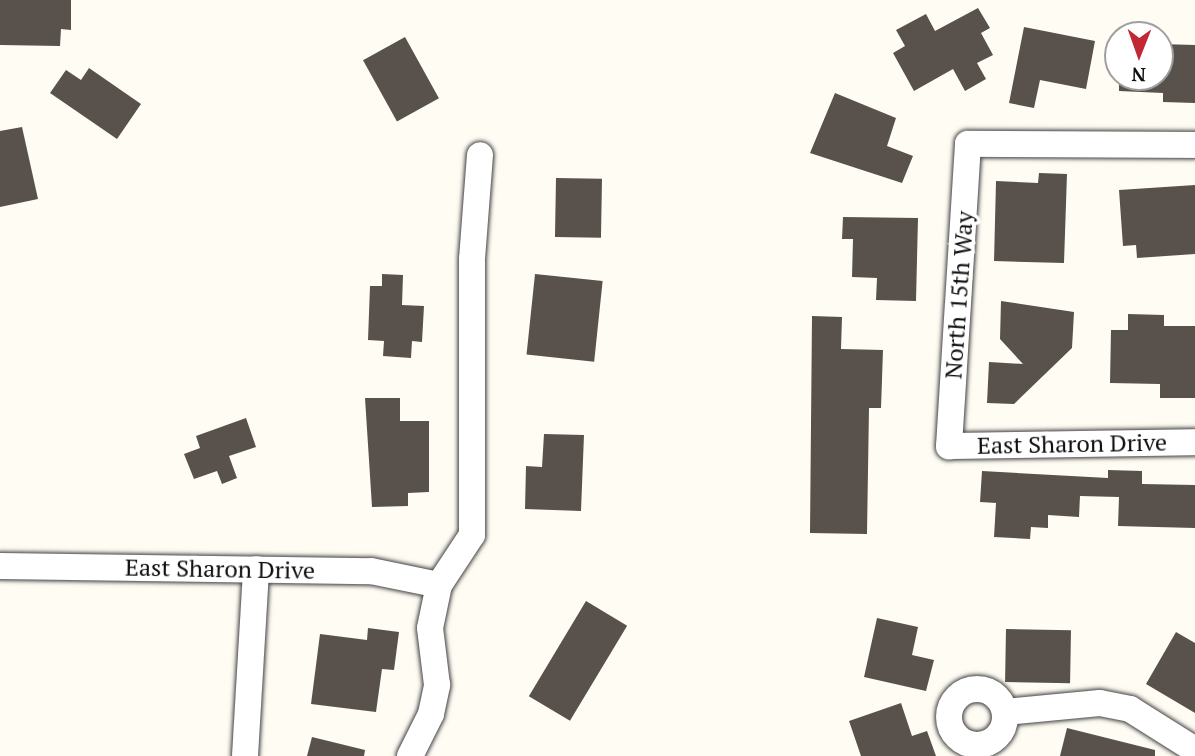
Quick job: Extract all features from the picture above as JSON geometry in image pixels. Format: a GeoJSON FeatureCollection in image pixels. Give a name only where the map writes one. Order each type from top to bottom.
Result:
{"type":"FeatureCollection","features":[{"type":"Feature","properties":{"kind":"street","name":"North 15th Way"},"geometry":{"type":"LineString","coordinates":[[949,446],[968,144],[1195,145]]}},
{"type":"Feature","properties":{"kind":"street"},"geometry":{"type":"LineString","coordinates":[[410,756],[432,714],[437,685],[430,628],[439,585],[472,535],[472,259],[480,155]]}},
{"type":"Feature","properties":{"kind":"street","name":"East Sharon Drive"},"geometry":{"type":"LineString","coordinates":[[949,446],[1195,442]]}},
{"type":"Feature","properties":{"kind":"street","name":"East Sharon Drive"},"geometry":{"type":"LineString","coordinates":[[0,566],[371,571],[439,585]]}},
{"type":"Feature","properties":{"kind":"street"},"geometry":{"type":"LineString","coordinates":[[245,756],[257,569]]}},
{"type":"Feature","properties":{"kind":"street"},"geometry":{"type":"LineString","coordinates":[[1005,712],[1100,703],[1130,709],[1195,750]]}},
{"type":"Feature","properties":{"kind":"building"},"geometry":{"type":"Polygon","coordinates":[[[0,0],[71,0],[71,30],[61,29],[60,46],[0,45],[0,0]]]}},
{"type":"Feature","properties":{"kind":"building"},"geometry":{"type":"Polygon","coordinates":[[[978,8],[990,28],[981,33],[993,55],[977,63],[986,79],[965,91],[953,69],[914,91],[893,53],[905,46],[896,30],[926,14],[935,31],[978,8]]]}},
{"type":"Feature","properties":{"kind":"building"},"geometry":{"type":"Polygon","coordinates":[[[1024,27],[1095,41],[1086,89],[1040,80],[1034,108],[1009,103],[1024,27]]]}},
{"type":"Feature","properties":{"kind":"building"},"geometry":{"type":"Polygon","coordinates":[[[405,37],[439,98],[397,121],[363,60],[405,37]]]}},
{"type":"Feature","properties":{"kind":"building"},"geometry":{"type":"Polygon","coordinates":[[[1174,44],[1195,45],[1195,103],[1163,102],[1163,93],[1119,91],[1174,91],[1174,44]]]}},
{"type":"Feature","properties":{"kind":"building"},"geometry":{"type":"Polygon","coordinates":[[[89,68],[141,104],[117,139],[50,93],[66,70],[81,80],[89,68]]]}},
{"type":"Feature","properties":{"kind":"building"},"geometry":{"type":"Polygon","coordinates":[[[835,93],[896,118],[887,146],[913,156],[902,183],[810,153],[835,93]]]}},
{"type":"Feature","properties":{"kind":"building"},"geometry":{"type":"Polygon","coordinates":[[[22,127],[38,199],[0,207],[0,131],[22,127]]]}},
{"type":"Feature","properties":{"kind":"building"},"geometry":{"type":"Polygon","coordinates":[[[1039,173],[1067,174],[1064,263],[994,261],[996,181],[1038,183],[1039,173]]]}},
{"type":"Feature","properties":{"kind":"building"},"geometry":{"type":"Polygon","coordinates":[[[556,178],[602,179],[601,238],[555,237],[556,178]]]}},
{"type":"Feature","properties":{"kind":"building"},"geometry":{"type":"Polygon","coordinates":[[[1195,185],[1195,254],[1137,258],[1136,245],[1123,246],[1119,190],[1195,185]]]}},
{"type":"Feature","properties":{"kind":"building"},"geometry":{"type":"Polygon","coordinates":[[[843,217],[918,218],[916,301],[876,300],[877,278],[852,277],[853,239],[842,239],[843,217]]]}},
{"type":"Feature","properties":{"kind":"building"},"geometry":{"type":"Polygon","coordinates":[[[382,274],[403,275],[402,305],[424,306],[422,342],[412,341],[411,358],[383,356],[384,341],[368,340],[370,286],[382,286],[382,274]]]}},
{"type":"Feature","properties":{"kind":"building"},"geometry":{"type":"Polygon","coordinates":[[[535,274],[603,281],[594,362],[527,355],[535,274]]]}},
{"type":"Feature","properties":{"kind":"building"},"geometry":{"type":"Polygon","coordinates":[[[1001,301],[1074,312],[1072,348],[1014,404],[987,403],[989,362],[1023,364],[1000,339],[1001,301]]]}},
{"type":"Feature","properties":{"kind":"building"},"geometry":{"type":"Polygon","coordinates":[[[1128,314],[1164,315],[1164,326],[1195,326],[1195,398],[1160,398],[1160,384],[1110,383],[1111,330],[1128,330],[1128,314]]]}},
{"type":"Feature","properties":{"kind":"building"},"geometry":{"type":"Polygon","coordinates":[[[812,316],[842,317],[841,349],[883,350],[881,408],[869,408],[867,534],[810,533],[812,316]]]}},
{"type":"Feature","properties":{"kind":"building"},"geometry":{"type":"Polygon","coordinates":[[[365,398],[400,398],[400,421],[429,421],[429,492],[408,493],[408,506],[372,507],[365,398]]]}},
{"type":"Feature","properties":{"kind":"building"},"geometry":{"type":"Polygon","coordinates":[[[246,418],[256,447],[229,456],[237,478],[222,484],[217,471],[194,479],[184,454],[200,448],[196,436],[246,418]]]}},
{"type":"Feature","properties":{"kind":"building"},"geometry":{"type":"Polygon","coordinates":[[[544,434],[584,435],[581,511],[525,509],[526,466],[542,467],[544,434]]]}},
{"type":"Feature","properties":{"kind":"building"},"geometry":{"type":"Polygon","coordinates":[[[1108,470],[1142,471],[1142,484],[1195,485],[1195,528],[1118,526],[1119,497],[1080,496],[1079,517],[1048,515],[1048,528],[1031,527],[1030,539],[994,537],[996,503],[980,502],[982,471],[1108,478],[1108,470]]]}},
{"type":"Feature","properties":{"kind":"building"},"geometry":{"type":"Polygon","coordinates":[[[586,601],[627,626],[570,721],[529,696],[586,601]]]}},
{"type":"Feature","properties":{"kind":"building"},"geometry":{"type":"Polygon","coordinates":[[[877,618],[918,627],[912,655],[934,660],[926,691],[864,677],[877,618]]]}},
{"type":"Feature","properties":{"kind":"building"},"geometry":{"type":"Polygon","coordinates":[[[368,628],[399,632],[394,670],[382,669],[376,712],[311,704],[320,634],[367,640],[368,628]]]}},
{"type":"Feature","properties":{"kind":"building"},"geometry":{"type":"Polygon","coordinates":[[[1006,629],[1071,630],[1070,683],[1005,682],[1006,629]]]}},
{"type":"Feature","properties":{"kind":"building"},"geometry":{"type":"Polygon","coordinates":[[[1176,632],[1195,643],[1195,713],[1146,684],[1176,632]]]}},
{"type":"Feature","properties":{"kind":"building"},"geometry":{"type":"Polygon","coordinates":[[[901,703],[912,736],[927,731],[936,756],[861,756],[849,721],[901,703]]]}},
{"type":"Feature","properties":{"kind":"building"},"geometry":{"type":"Polygon","coordinates":[[[1067,728],[1155,750],[1155,756],[1060,756],[1067,728]]]}},
{"type":"Feature","properties":{"kind":"building"},"geometry":{"type":"Polygon","coordinates":[[[312,737],[365,750],[364,756],[307,756],[312,737]]]}}]}
